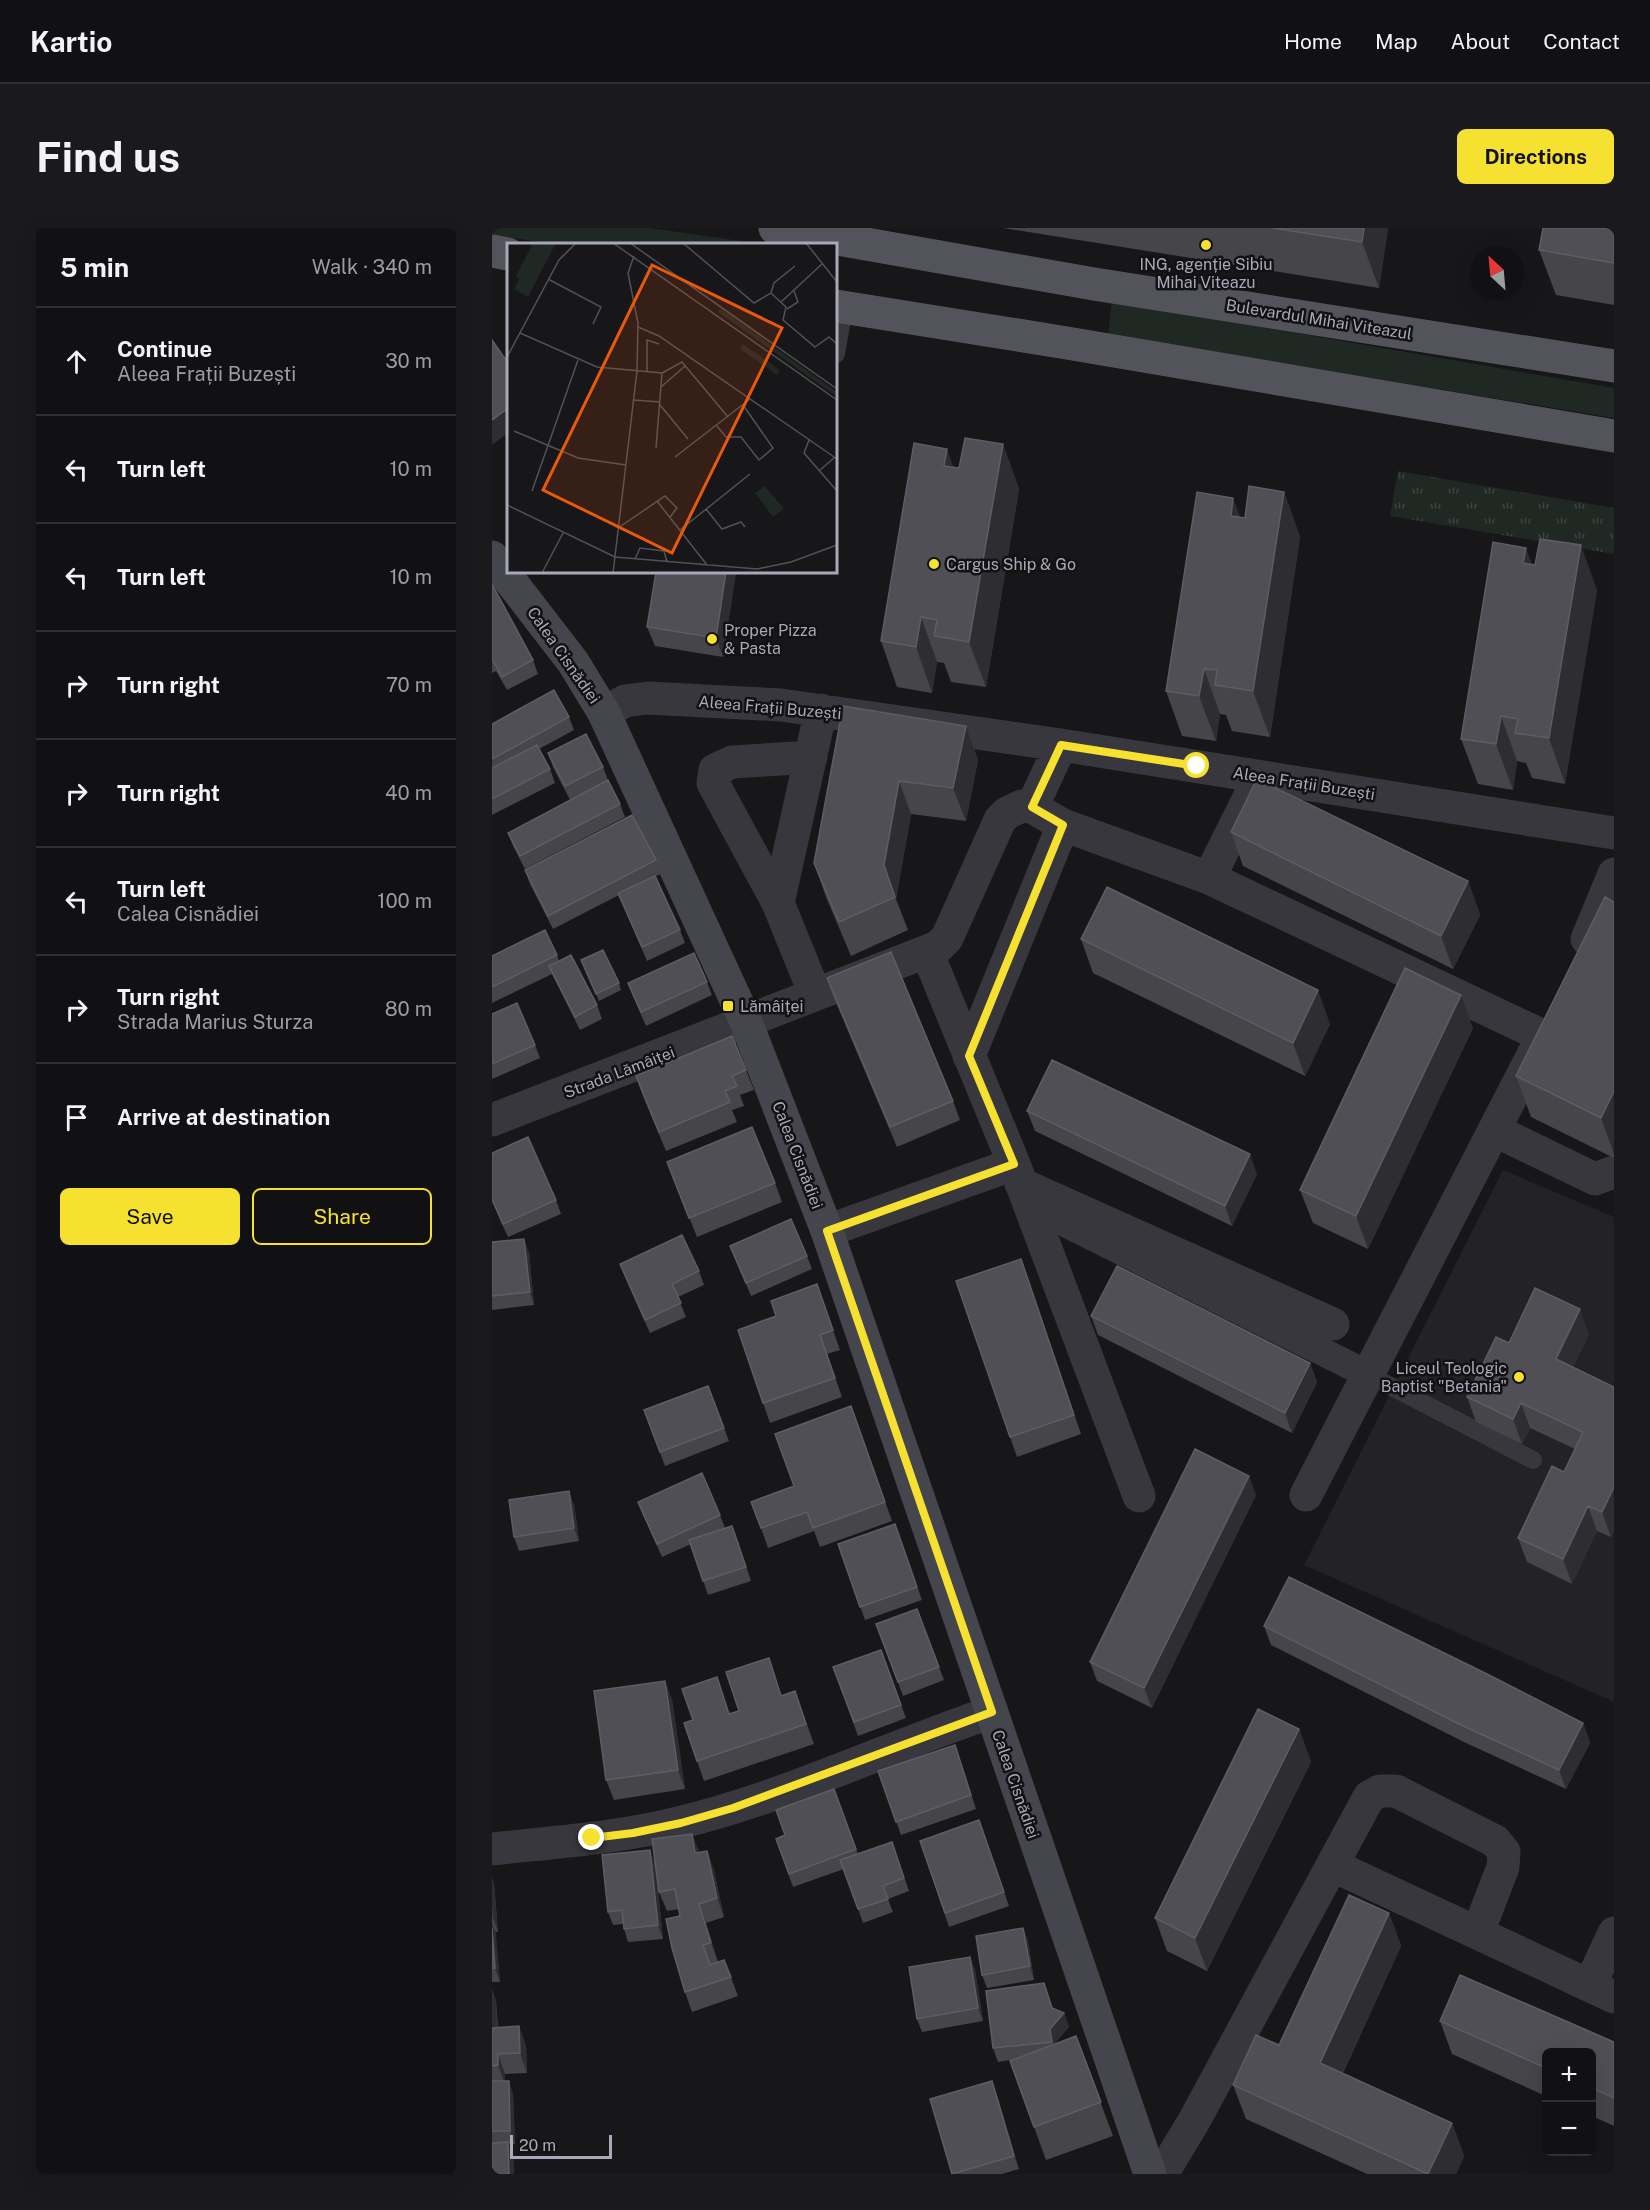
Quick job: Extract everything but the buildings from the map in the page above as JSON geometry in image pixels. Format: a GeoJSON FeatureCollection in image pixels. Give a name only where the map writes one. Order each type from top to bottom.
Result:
{"type":"FeatureCollection","features":[{"type":"Feature","properties":{"kind":"main road"},"geometry":{"type":"LineString","coordinates":[[768,228],[779,243]]}},
{"type":"Feature","properties":{"kind":"main road","name":"Bulevardul Mihai Viteazul"},"geometry":{"type":"LineString","coordinates":[[775,228],[1082,282],[1614,366]]}},
{"type":"Feature","properties":{"kind":"main road"},"geometry":{"type":"LineString","coordinates":[[492,251],[507,254]]}},
{"type":"Feature","properties":{"kind":"main road"},"geometry":{"type":"LineString","coordinates":[[840,307],[1067,343],[1614,436]]}},
{"type":"Feature","properties":{"kind":"main road","name":"Calea Cisnădiei"},"geometry":{"type":"LineString","coordinates":[[492,557],[573,662],[604,712],[746,1022],[827,1231],[1150,2174]]}},
{"type":"Feature","properties":{"kind":"street","name":"Aleea Frații Buzești"},"geometry":{"type":"LineString","coordinates":[[604,712],[625,701],[648,698],[781,705],[1061,745],[1614,832]]}},
{"type":"Feature","properties":{"kind":"street"},"geometry":{"type":"LineString","coordinates":[[778,903],[821,710]]}},
{"type":"Feature","properties":{"kind":"street"},"geometry":{"type":"LineString","coordinates":[[1032,807],[1061,745]]}},
{"type":"Feature","properties":{"kind":"street"},"geometry":{"type":"LineString","coordinates":[[812,757],[732,762],[714,770],[712,775],[713,783],[778,903],[815,994]]}},
{"type":"Feature","properties":{"kind":"street"},"geometry":{"type":"LineString","coordinates":[[1209,878],[1260,776]]}},
{"type":"Feature","properties":{"kind":"street"},"geometry":{"type":"LineString","coordinates":[[746,1022],[938,947],[946,938],[1000,820],[1007,813],[1022,806],[1032,807],[1063,825],[1209,878],[1543,1036]]}},
{"type":"Feature","properties":{"kind":"street"},"geometry":{"type":"LineString","coordinates":[[969,1056],[1063,825]]}},
{"type":"Feature","properties":{"kind":"street"},"geometry":{"type":"LineString","coordinates":[[1576,965],[1610,895]]}},
{"type":"Feature","properties":{"kind":"street"},"geometry":{"type":"LineString","coordinates":[[927,952],[1021,1185],[1139,1496]]}},
{"type":"Feature","properties":{"kind":"street"},"geometry":{"type":"LineString","coordinates":[[1306,1495],[1496,1131],[1557,1006]]}},
{"type":"Feature","properties":{"kind":"street","name":"Strada Lămâiței"},"geometry":{"type":"LineString","coordinates":[[492,1120],[746,1022]]}},
{"type":"Feature","properties":{"kind":"street"},"geometry":{"type":"LineString","coordinates":[[1496,1131],[1604,1176]]}},
{"type":"Feature","properties":{"kind":"street"},"geometry":{"type":"LineString","coordinates":[[1021,1185],[1369,1376]]}},
{"type":"Feature","properties":{"kind":"street"},"geometry":{"type":"LineString","coordinates":[[827,1231],[1021,1185],[1333,1324]]}},
{"type":"Feature","properties":{"kind":"street"},"geometry":{"type":"LineString","coordinates":[[492,1849],[633,1833],[681,1823],[733,1808],[992,1712]]}},
{"type":"Feature","properties":{"kind":"street"},"geometry":{"type":"LineString","coordinates":[[1162,2174],[1194,2121],[1370,1797],[1380,1791],[1396,1791],[1495,1841],[1504,1852],[1503,1867],[1478,1932]]}},
{"type":"Feature","properties":{"kind":"street"},"geometry":{"type":"LineString","coordinates":[[1334,1866],[1602,1991],[1614,1933]]}},
{"type":"Feature","properties":{"kind":"lane"},"geometry":{"type":"LineString","coordinates":[[837,342],[840,307]]}},
{"type":"Feature","properties":{"kind":"lane"},"geometry":{"type":"LineString","coordinates":[[1369,1376],[1533,1460]]}},
{"type":"Feature","properties":{"kind":"shaded area"},"geometry":{"type":"Polygon","coordinates":[[[1503,1170],[1614,1217],[1614,1702],[1304,1565],[1503,1170]]]}},
{"type":"Feature","properties":{"kind":"green space"},"geometry":{"type":"Polygon","coordinates":[[[492,228],[650,228],[755,243],[548,243],[492,235],[492,228]]]}},
{"type":"Feature","properties":{"kind":"green space"},"geometry":{"type":"Polygon","coordinates":[[[1112,301],[1614,388],[1614,418],[1108,334],[1112,301]]]}},
{"type":"Feature","properties":{"kind":"green space"},"geometry":{"type":"Polygon","coordinates":[[[1398,471],[1614,508],[1614,554],[1390,516],[1398,471]]]}},
{"type":"Feature","properties":{"kind":"place","name":"ING, agenție Sibiu Mihai Viteazu"},"geometry":{"type":"Point","coordinates":[1206,245]}},
{"type":"Feature","properties":{"kind":"place","name":"Cargus Ship & Go"},"geometry":{"type":"Point","coordinates":[934,564]}},
{"type":"Feature","properties":{"kind":"place","name":"Proper Pizza & Pasta"},"geometry":{"type":"Point","coordinates":[712,639]}},
{"type":"Feature","properties":{"kind":"place","name":"Lămâiței"},"geometry":{"type":"Point","coordinates":[728,1006]}},
{"type":"Feature","properties":{"kind":"place","name":"Liceul Teologic Baptist \"Betania\""},"geometry":{"type":"Point","coordinates":[1519,1377]}},
{"type":"Feature","properties":{"kind":"route"},"geometry":{"type":"LineString","coordinates":[[592,1838],[633,1833],[681,1823],[733,1808],[992,1712],[827,1231],[1014,1164],[969,1056],[1063,825],[1032,807],[1061,745],[1197,766]]}}]}
